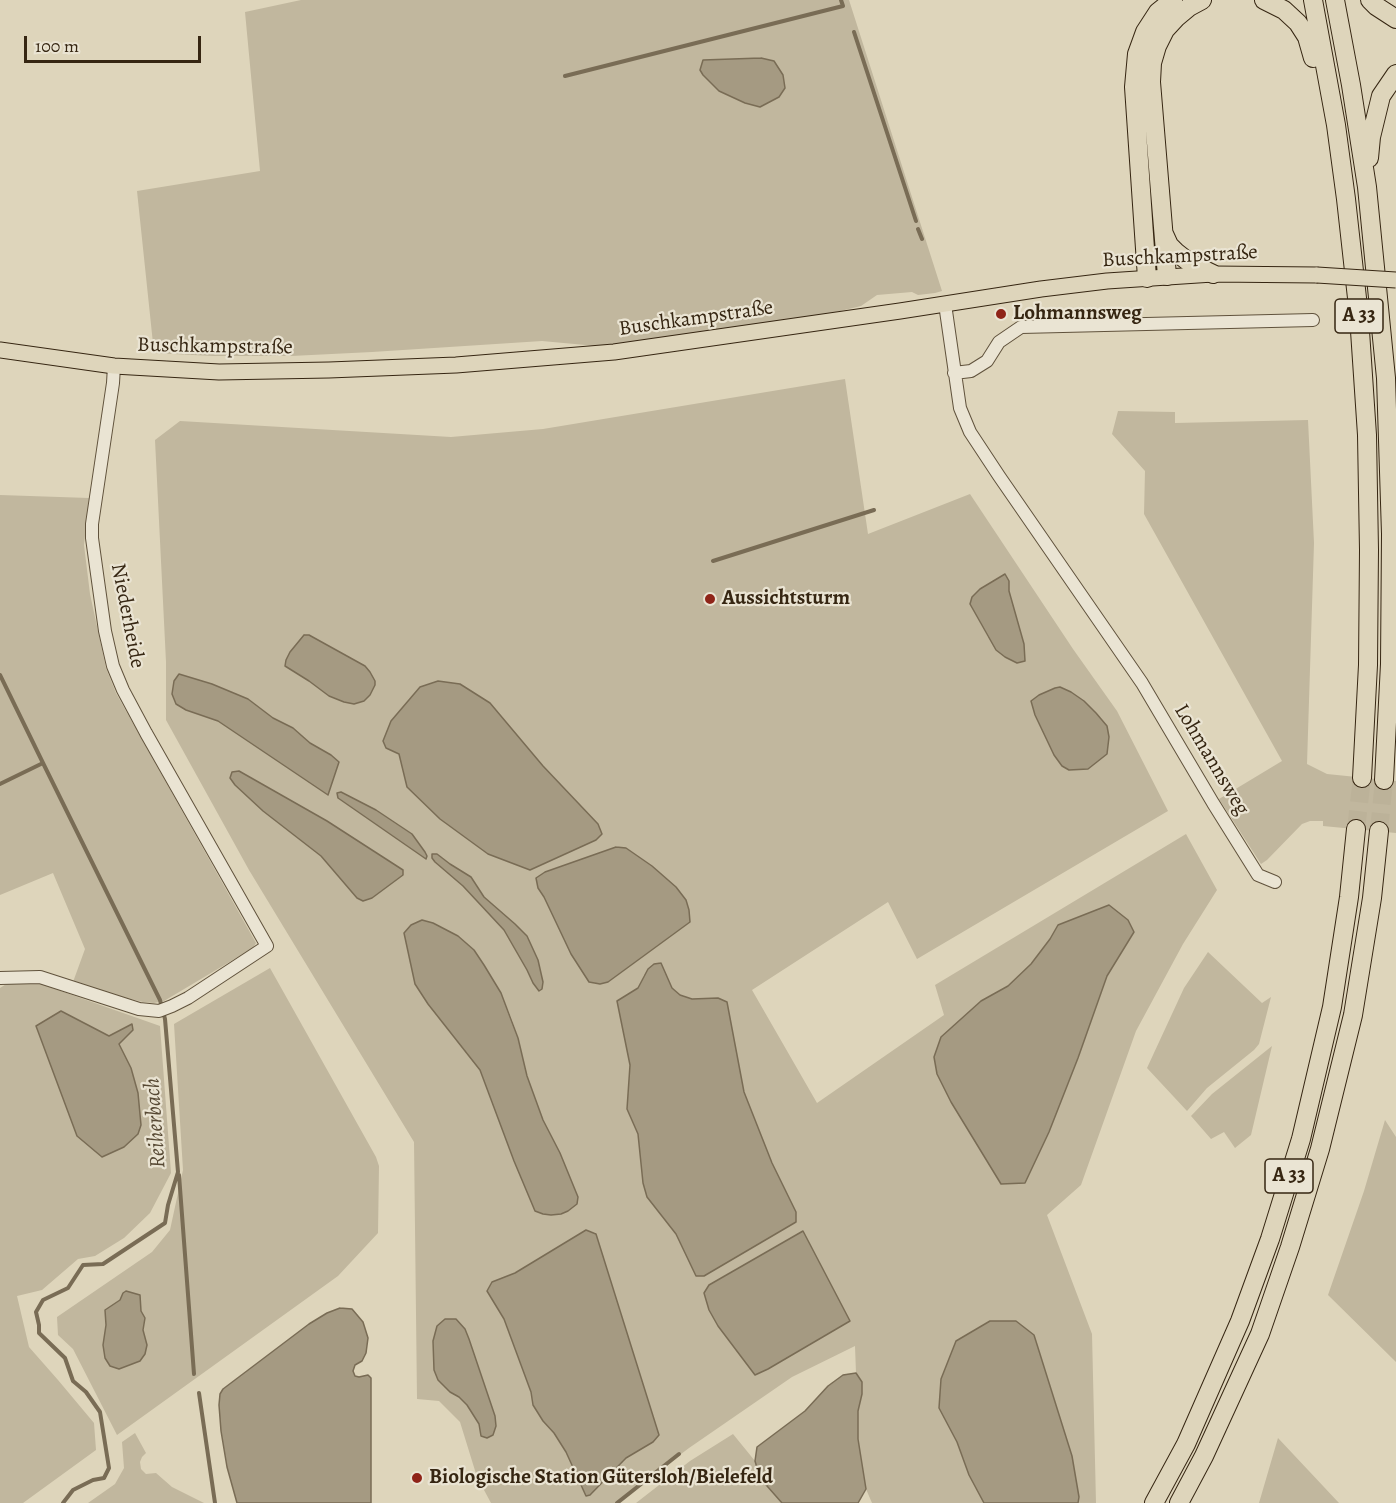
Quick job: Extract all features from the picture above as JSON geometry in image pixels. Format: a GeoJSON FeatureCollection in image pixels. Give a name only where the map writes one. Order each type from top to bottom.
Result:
{"type":"FeatureCollection","features":[{"type":"Feature","properties":{"kind":"highway"},"geometry":{"type":"LineString","coordinates":[[1147,278],[1134,87],[1137,54],[1145,32],[1158,12],[1173,0]]}},
{"type":"Feature","properties":{"kind":"highway"},"geometry":{"type":"LineString","coordinates":[[1167,276],[1151,82],[1152,63],[1165,30],[1189,7],[1202,0]]}},
{"type":"Feature","properties":{"kind":"highway"},"geometry":{"type":"LineString","coordinates":[[1264,0],[1284,10],[1298,23],[1307,37],[1317,70],[1330,162],[1346,199]]}},
{"type":"Feature","properties":{"kind":"highway","name":"A 33"},"geometry":{"type":"LineString","coordinates":[[1312,0],[1336,125],[1346,199],[1359,316],[1367,435],[1368,654],[1362,778]]}},
{"type":"Feature","properties":{"kind":"highway","name":"A 33"},"geometry":{"type":"LineString","coordinates":[[1335,0],[1367,187],[1386,378],[1391,523],[1390,663],[1384,780]]}},
{"type":"Feature","properties":{"kind":"highway"},"geometry":{"type":"LineString","coordinates":[[1370,0],[1396,19]]}},
{"type":"Feature","properties":{"kind":"highway"},"geometry":{"type":"LineString","coordinates":[[1367,187],[1375,116],[1381,96],[1396,74]]}},
{"type":"Feature","properties":{"kind":"highway"},"geometry":{"type":"LineString","coordinates":[[1162,230],[1169,245],[1176,252],[1214,274]]}},
{"type":"Feature","properties":{"kind":"highway","name":"A 33"},"geometry":{"type":"LineString","coordinates":[[1154,1503],[1186,1444],[1240,1321],[1270,1239],[1297,1150],[1332,1007],[1349,897],[1356,829]]}},
{"type":"Feature","properties":{"kind":"highway","name":"A 33"},"geometry":{"type":"LineString","coordinates":[[1179,1503],[1204,1456],[1260,1334],[1320,1149],[1353,1015],[1372,898],[1379,831]]}},
{"type":"Feature","properties":{"kind":"main road","name":"Buschkampstraße"},"geometry":{"type":"LineString","coordinates":[[0,350],[114,366],[230,372],[456,365],[614,352],[1107,281],[1214,274],[1317,275],[1396,280]]}},
{"type":"Feature","properties":{"kind":"street","name":"Lohmannsweg"},"geometry":{"type":"LineString","coordinates":[[945,304],[960,408],[970,432],[1142,683],[1258,874],[1275,882]]}},
{"type":"Feature","properties":{"kind":"street"},"geometry":{"type":"LineString","coordinates":[[954,374],[970,371],[987,361],[999,342],[1021,327],[1313,320]]}},
{"type":"Feature","properties":{"kind":"street","name":"Niederheide"},"geometry":{"type":"LineString","coordinates":[[0,978],[40,977],[139,1009],[159,1011],[188,998],[267,946],[146,734],[113,666],[105,631],[92,524],[114,366]]}},
{"type":"Feature","properties":{"kind":"shaded area"},"geometry":{"type":"Polygon","coordinates":[[[301,0],[849,0],[942,291],[918,295],[912,292],[877,295],[861,306],[824,315],[619,345],[596,346],[542,341],[291,356],[154,353],[137,191],[260,171],[245,12],[301,0]],[[703,60],[779,97],[785,88],[783,75],[726,60],[703,60]]]}},
{"type":"Feature","properties":{"kind":"shaded area"},"geometry":{"type":"Polygon","coordinates":[[[761,58],[774,61],[783,75],[785,88],[779,97],[760,107],[719,91],[700,70],[703,60],[761,58]]]}},
{"type":"Feature","properties":{"kind":"shaded area"},"geometry":{"type":"Polygon","coordinates":[[[845,379],[868,534],[970,494],[1117,711],[1168,811],[917,959],[888,902],[752,990],[817,1103],[944,1015],[935,985],[1186,834],[1217,890],[1183,944],[1136,1031],[1081,1185],[1047,1215],[1092,1334],[1096,1503],[1078,1503],[1072,1456],[1034,1335],[957,1442],[969,1475],[984,1503],[872,1503],[866,1489],[858,1439],[858,1411],[862,1382],[856,1373],[855,1346],[792,1377],[689,1448],[616,1503],[491,1503],[477,1477],[460,1422],[439,1401],[417,1399],[414,1142],[249,870],[166,720],[166,662],[155,440],[180,421],[451,437],[543,429],[845,379]],[[1009,581],[988,585],[972,597],[970,604],[988,637],[1009,591],[1009,581]],[[332,649],[285,666],[329,696],[365,666],[332,649]],[[179,674],[186,710],[218,721],[327,794],[332,780],[331,755],[248,699],[212,684],[179,674]],[[438,681],[420,687],[391,721],[407,787],[440,819],[488,854],[530,870],[598,824],[543,766],[438,681]],[[1055,688],[1039,695],[1035,715],[1054,755],[1062,766],[1055,688]],[[239,771],[232,773],[230,778],[263,811],[321,856],[357,898],[372,898],[403,875],[239,771]],[[338,798],[426,859],[425,852],[412,834],[376,810],[338,798]],[[616,847],[546,872],[536,879],[538,888],[600,984],[608,982],[690,922],[686,900],[616,847]],[[437,854],[435,862],[463,886],[504,930],[533,983],[540,991],[543,982],[538,960],[527,936],[484,897],[471,877],[437,854]],[[1058,925],[1031,964],[1008,986],[981,1001],[942,1037],[934,1057],[1001,1184],[1025,1183],[1049,1132],[1107,976],[1134,932],[1058,925]],[[404,933],[415,984],[480,1070],[496,1112],[578,1197],[560,1153],[543,1120],[527,1076],[511,1017],[501,993],[484,965],[474,950],[458,936],[404,933]],[[644,975],[638,988],[627,1046],[630,1065],[627,1109],[638,1134],[643,1183],[647,1197],[676,1234],[696,1276],[796,1212],[772,1163],[744,1092],[727,1002],[718,998],[692,999],[644,975]],[[586,1230],[515,1273],[492,1282],[487,1291],[504,1319],[531,1392],[533,1405],[566,1452],[586,1496],[590,1495],[626,1458],[653,1442],[596,1233],[586,1230]],[[803,1231],[709,1285],[704,1293],[718,1326],[755,1374],[768,1369],[850,1321],[803,1231]],[[450,1392],[467,1405],[479,1424],[481,1436],[495,1416],[490,1405],[450,1392]]]}},
{"type":"Feature","properties":{"kind":"shaded area"},"geometry":{"type":"Polygon","coordinates":[[[1118,411],[1175,412],[1175,423],[1308,420],[1314,543],[1307,764],[1327,774],[1396,781],[1396,833],[1323,826],[1323,821],[1310,821],[1302,824],[1261,864],[1219,799],[1282,761],[1144,514],[1145,471],[1112,434],[1118,411]]]}},
{"type":"Feature","properties":{"kind":"shaded area"},"geometry":{"type":"Polygon","coordinates":[[[0,495],[89,498],[84,545],[90,594],[106,668],[116,693],[256,943],[253,948],[164,1001],[143,1002],[73,982],[85,949],[53,873],[0,895],[0,495]]]}},
{"type":"Feature","properties":{"kind":"shaded area"},"geometry":{"type":"Polygon","coordinates":[[[1005,574],[1009,581],[1009,591],[1024,644],[1025,661],[1017,663],[996,650],[970,604],[972,597],[980,589],[1005,574]]]}},
{"type":"Feature","properties":{"kind":"shaded area"},"geometry":{"type":"Polygon","coordinates":[[[304,635],[309,635],[365,666],[375,681],[375,685],[364,701],[354,704],[329,696],[285,666],[290,652],[304,635]]]}},
{"type":"Feature","properties":{"kind":"shaded area"},"geometry":{"type":"Polygon","coordinates":[[[179,674],[212,684],[248,699],[331,755],[339,762],[328,795],[218,721],[186,710],[176,704],[172,694],[174,681],[179,674]]]}},
{"type":"Feature","properties":{"kind":"shaded area"},"geometry":{"type":"Polygon","coordinates":[[[438,681],[460,684],[490,703],[543,766],[598,824],[602,834],[596,840],[530,870],[488,854],[440,819],[407,787],[399,754],[386,748],[383,741],[391,721],[420,687],[438,681]]]}},
{"type":"Feature","properties":{"kind":"shaded area"},"geometry":{"type":"Polygon","coordinates":[[[1060,687],[1084,701],[1107,726],[1109,737],[1107,754],[1088,769],[1069,770],[1062,766],[1054,755],[1035,715],[1031,701],[1039,695],[1060,687]]]}},
{"type":"Feature","properties":{"kind":"shaded area"},"geometry":{"type":"Polygon","coordinates":[[[239,771],[327,821],[403,870],[403,875],[372,898],[363,901],[357,898],[321,856],[263,811],[235,785],[230,778],[232,772],[239,771]]]}},
{"type":"Feature","properties":{"kind":"shaded area"},"geometry":{"type":"Polygon","coordinates":[[[341,792],[376,810],[412,834],[425,852],[426,859],[338,798],[337,793],[341,792]]]}},
{"type":"Feature","properties":{"kind":"shaded area"},"geometry":{"type":"Polygon","coordinates":[[[616,847],[626,848],[676,887],[686,900],[690,922],[608,982],[600,984],[589,982],[571,954],[538,888],[536,878],[545,872],[616,847]]]}},
{"type":"Feature","properties":{"kind":"shaded area"},"geometry":{"type":"Polygon","coordinates":[[[432,854],[437,854],[471,877],[484,897],[527,936],[538,960],[543,982],[542,989],[539,991],[533,983],[504,930],[463,886],[435,862],[432,854]]]}},
{"type":"Feature","properties":{"kind":"shaded area"},"geometry":{"type":"Polygon","coordinates":[[[1109,905],[1128,920],[1134,932],[1107,976],[1049,1132],[1025,1183],[1001,1184],[951,1102],[937,1074],[934,1057],[941,1037],[981,1001],[1008,986],[1031,964],[1058,925],[1109,905]]]}},
{"type":"Feature","properties":{"kind":"shaded area"},"geometry":{"type":"Polygon","coordinates":[[[422,920],[458,936],[474,950],[501,993],[518,1038],[527,1076],[543,1120],[560,1153],[578,1197],[577,1204],[568,1211],[551,1215],[535,1211],[480,1070],[415,984],[404,933],[411,925],[422,920]]]}},
{"type":"Feature","properties":{"kind":"shaded area"},"geometry":{"type":"Polygon","coordinates":[[[1208,952],[1262,1003],[1271,997],[1259,1044],[1207,1088],[1187,1111],[1147,1068],[1184,988],[1208,952]]]}},
{"type":"Feature","properties":{"kind":"shaded area"},"geometry":{"type":"Polygon","coordinates":[[[661,963],[672,988],[680,995],[692,999],[718,998],[727,1002],[744,1092],[772,1163],[796,1212],[796,1222],[704,1276],[696,1276],[676,1234],[647,1197],[643,1183],[638,1134],[627,1109],[630,1065],[617,1001],[638,988],[648,969],[654,964],[661,963]]]}},
{"type":"Feature","properties":{"kind":"shaded area"},"geometry":{"type":"Polygon","coordinates":[[[270,968],[376,1157],[379,1166],[378,1233],[338,1276],[117,1435],[73,1349],[58,1335],[57,1317],[152,1252],[170,1230],[183,1170],[174,1024],[270,968]]]}},
{"type":"Feature","properties":{"kind":"shaded area"},"geometry":{"type":"Polygon","coordinates":[[[8,983],[41,984],[160,1026],[171,1173],[150,1213],[124,1238],[95,1256],[78,1259],[42,1290],[17,1296],[29,1347],[94,1423],[96,1450],[23,1503],[0,1503],[0,988],[8,983]],[[61,1011],[138,1093],[131,1068],[119,1043],[133,1030],[109,1036],[61,1011]]]}},
{"type":"Feature","properties":{"kind":"shaded area"},"geometry":{"type":"Polygon","coordinates":[[[61,1011],[109,1036],[132,1024],[133,1030],[119,1044],[131,1068],[138,1093],[141,1125],[138,1134],[124,1147],[102,1157],[77,1136],[36,1026],[61,1011]]]}},
{"type":"Feature","properties":{"kind":"shaded area"},"geometry":{"type":"Polygon","coordinates":[[[1272,1046],[1251,1135],[1235,1148],[1224,1132],[1211,1139],[1191,1116],[1212,1094],[1272,1046]]]}},
{"type":"Feature","properties":{"kind":"shaded area"},"geometry":{"type":"Polygon","coordinates":[[[1385,1120],[1396,1137],[1396,1362],[1328,1295],[1364,1191],[1385,1120]]]}},
{"type":"Feature","properties":{"kind":"shaded area"},"geometry":{"type":"Polygon","coordinates":[[[586,1230],[596,1234],[659,1435],[653,1442],[626,1458],[590,1495],[586,1496],[566,1452],[533,1405],[531,1392],[504,1319],[487,1291],[492,1282],[515,1273],[586,1230]]]}},
{"type":"Feature","properties":{"kind":"shaded area"},"geometry":{"type":"Polygon","coordinates":[[[803,1231],[850,1321],[755,1375],[718,1326],[709,1310],[704,1293],[709,1285],[803,1231]]]}},
{"type":"Feature","properties":{"kind":"shaded area"},"geometry":{"type":"Polygon","coordinates":[[[126,1291],[140,1295],[141,1311],[145,1318],[143,1330],[147,1345],[140,1361],[119,1369],[110,1366],[105,1358],[103,1345],[106,1325],[105,1310],[120,1300],[126,1291]]]}},
{"type":"Feature","properties":{"kind":"shaded area"},"geometry":{"type":"Polygon","coordinates":[[[340,1308],[352,1309],[363,1322],[368,1338],[366,1353],[362,1361],[355,1365],[353,1371],[355,1376],[368,1375],[371,1378],[371,1503],[237,1503],[227,1467],[221,1431],[220,1394],[223,1389],[309,1324],[340,1308]]]}},
{"type":"Feature","properties":{"kind":"shaded area"},"geometry":{"type":"Polygon","coordinates":[[[445,1319],[456,1319],[465,1329],[469,1339],[495,1416],[496,1426],[493,1435],[487,1438],[481,1436],[479,1424],[467,1405],[438,1380],[434,1370],[433,1341],[437,1326],[445,1319]]]}},
{"type":"Feature","properties":{"kind":"shaded area"},"geometry":{"type":"Polygon","coordinates":[[[990,1321],[1016,1321],[1034,1335],[1072,1456],[1078,1503],[984,1503],[969,1475],[957,1442],[939,1408],[941,1379],[956,1341],[990,1321]]]}},
{"type":"Feature","properties":{"kind":"shaded area"},"geometry":{"type":"Polygon","coordinates":[[[856,1373],[862,1382],[858,1411],[858,1439],[866,1489],[858,1503],[782,1503],[760,1478],[755,1461],[757,1447],[805,1411],[828,1386],[843,1375],[856,1373]]]}},
{"type":"Feature","properties":{"kind":"shaded area"},"geometry":{"type":"Polygon","coordinates":[[[135,1433],[146,1453],[140,1462],[141,1469],[146,1474],[156,1473],[172,1487],[204,1503],[88,1503],[115,1484],[124,1468],[122,1442],[135,1433]]]}},
{"type":"Feature","properties":{"kind":"shaded area"},"geometry":{"type":"Polygon","coordinates":[[[733,1434],[755,1461],[760,1478],[782,1503],[636,1503],[690,1461],[733,1434]]]}},
{"type":"Feature","properties":{"kind":"shaded area"},"geometry":{"type":"Polygon","coordinates":[[[1278,1438],[1339,1503],[1259,1503],[1278,1438]]]}},
{"type":"Feature","properties":{"kind":"waterway"},"geometry":{"type":"LineString","coordinates":[[565,76],[843,6],[841,0]]}},
{"type":"Feature","properties":{"kind":"waterway"},"geometry":{"type":"LineString","coordinates":[[854,32],[916,221]]}},
{"type":"Feature","properties":{"kind":"waterway"},"geometry":{"type":"LineString","coordinates":[[918,229],[922,239]]}},
{"type":"Feature","properties":{"kind":"waterway"},"geometry":{"type":"LineString","coordinates":[[713,561],[874,510]]}},
{"type":"Feature","properties":{"kind":"waterway"},"geometry":{"type":"LineString","coordinates":[[0,675],[43,763]]}},
{"type":"Feature","properties":{"kind":"waterway","name":"Reiherbach"},"geometry":{"type":"LineString","coordinates":[[0,784],[43,763],[160,1000],[165,1019],[178,1172],[165,1223],[103,1264],[83,1265],[68,1288],[43,1300],[36,1312],[39,1333],[65,1358],[73,1381],[86,1392],[100,1412],[109,1468],[104,1478],[93,1480],[73,1490],[63,1503]]}},
{"type":"Feature","properties":{"kind":"waterway"},"geometry":{"type":"LineString","coordinates":[[179,1175],[194,1374]]}},
{"type":"Feature","properties":{"kind":"waterway"},"geometry":{"type":"LineString","coordinates":[[199,1393],[215,1503]]}},
{"type":"Feature","properties":{"kind":"waterway"},"geometry":{"type":"LineString","coordinates":[[617,1503],[679,1454]]}},
{"type":"Feature","properties":{"kind":"tunnel"},"geometry":{"type":"LineString","coordinates":[[1356,829],[1362,778]]}},
{"type":"Feature","properties":{"kind":"tunnel"},"geometry":{"type":"LineString","coordinates":[[1379,831],[1384,780]]}},
{"type":"Feature","properties":{"kind":"place","name":"Lohmannsweg"},"geometry":{"type":"Point","coordinates":[1001,314]}},
{"type":"Feature","properties":{"kind":"place","name":"Aussichtsturm"},"geometry":{"type":"Point","coordinates":[710,599]}},
{"type":"Feature","properties":{"kind":"place","name":"Biologische Station Gütersloh/Bielefeld"},"geometry":{"type":"Point","coordinates":[417,1478]}}]}
